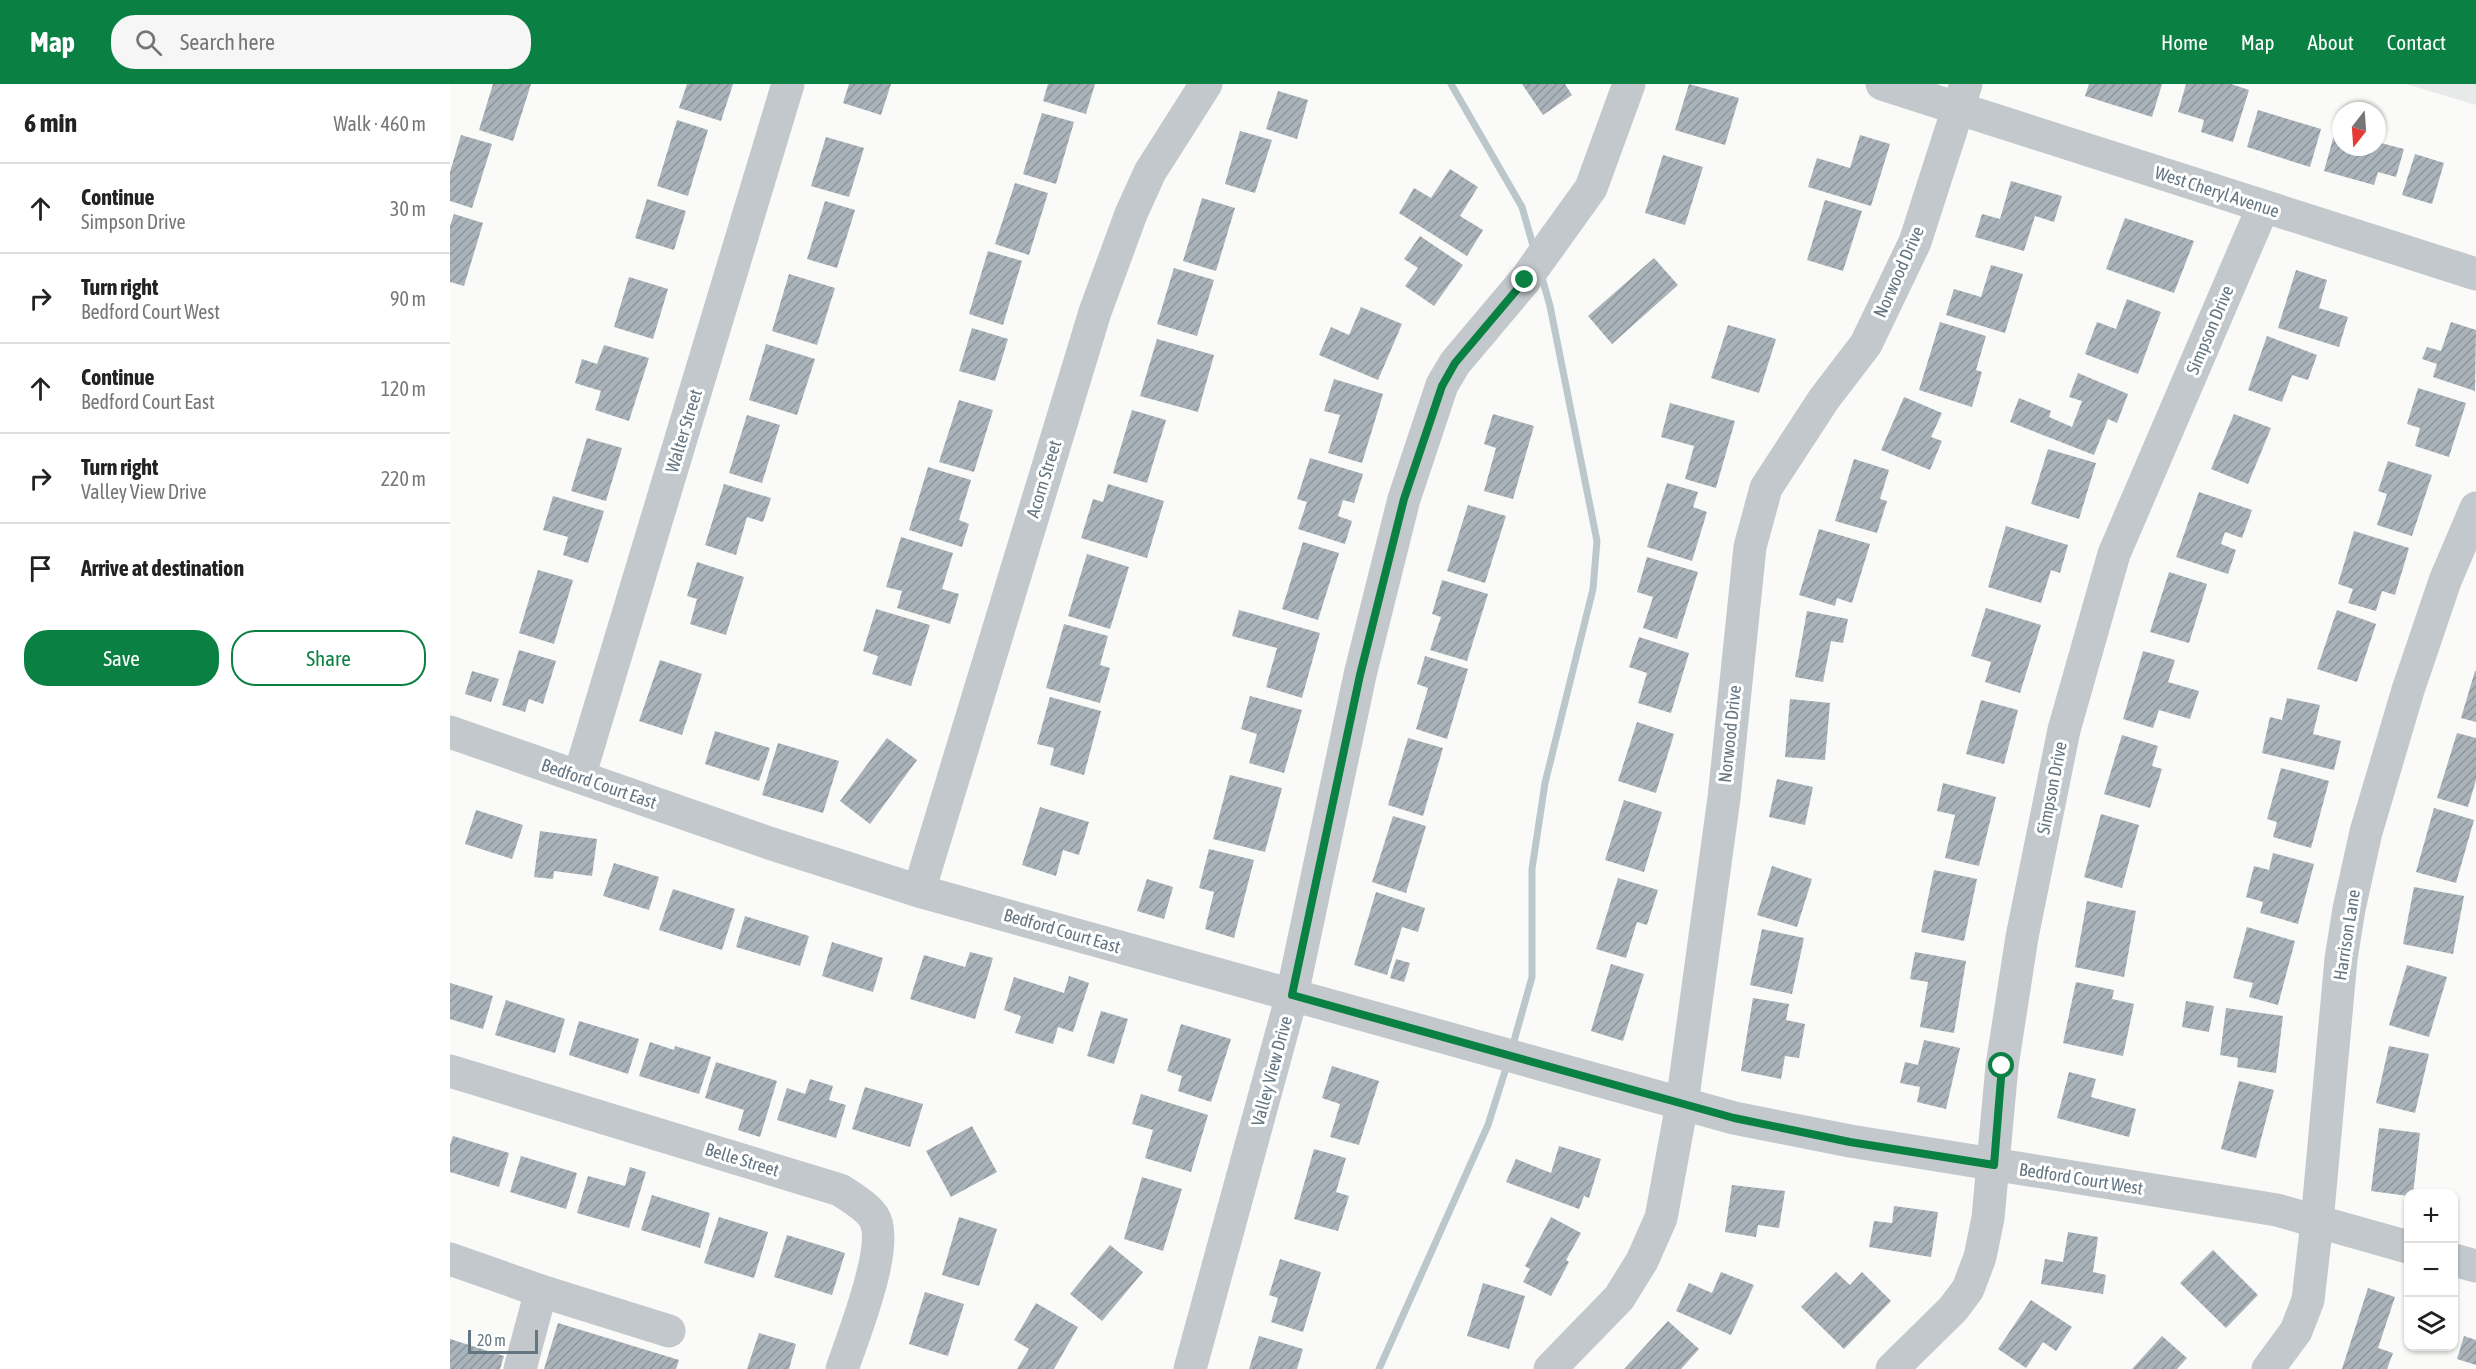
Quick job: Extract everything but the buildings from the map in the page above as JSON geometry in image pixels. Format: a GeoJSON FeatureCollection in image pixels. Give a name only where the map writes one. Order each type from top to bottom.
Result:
{"type":"FeatureCollection","features":[{"type":"Feature","properties":{"kind":"street","name":"Walter Street"},"geometry":{"type":"LineString","coordinates":[[579,777],[788,84]]}},
{"type":"Feature","properties":{"kind":"street","name":"Acorn Street"},"geometry":{"type":"LineString","coordinates":[[919,891],[1095,312],[1131,214],[1150,172],[1206,84]]}},
{"type":"Feature","properties":{"kind":"street","name":"Valley View Drive"},"geometry":{"type":"LineString","coordinates":[[1190,1369],[1292,995],[1360,675],[1404,499],[1442,386],[1455,363],[1525,280],[1591,188],[1629,84]]}},
{"type":"Feature","properties":{"kind":"street","name":"West Cheryl Avenue"},"geometry":{"type":"LineString","coordinates":[[1882,84],[1962,96],[2263,207],[2476,274]]}},
{"type":"Feature","properties":{"kind":"street","name":"Norwood Drive"},"geometry":{"type":"LineString","coordinates":[[1551,1369],[1619,1298],[1642,1262],[1661,1218],[1682,1104],[1724,798],[1750,547],[1766,488],[1824,399],[1866,344],[1915,242],[1962,96]]}},
{"type":"Feature","properties":{"kind":"street","name":"Simpson Drive"},"geometry":{"type":"LineString","coordinates":[[1892,1369],[1953,1309],[1968,1289],[1980,1257],[1994,1165],[2002,1066],[2022,937],[2064,730],[2114,554],[2263,207]]}},
{"type":"Feature","properties":{"kind":"street","name":"Harrison Lane"},"geometry":{"type":"LineString","coordinates":[[2268,1369],[2296,1332],[2308,1300],[2318,1222],[2341,959],[2353,887],[2366,832],[2408,690],[2445,581],[2476,508]]}},
{"type":"Feature","properties":{"kind":"street","name":"Bedford Court East"},"geometry":{"type":"LineString","coordinates":[[450,732],[769,843],[919,891],[1682,1104]]}},
{"type":"Feature","properties":{"kind":"street","name":"Belle Street"},"geometry":{"type":"LineString","coordinates":[[450,1071],[840,1190],[853,1198],[874,1216],[878,1228],[879,1247],[842,1369]]}},
{"type":"Feature","properties":{"kind":"street","name":"Bedford Court West"},"geometry":{"type":"LineString","coordinates":[[1682,1104],[1734,1118],[1850,1142],[2277,1210],[2404,1246]]}},
{"type":"Feature","properties":{"kind":"street"},"geometry":{"type":"LineString","coordinates":[[450,1259],[541,1291],[669,1331]]}},
{"type":"Feature","properties":{"kind":"street"},"geometry":{"type":"LineString","coordinates":[[2458,1261],[2476,1266]]}},
{"type":"Feature","properties":{"kind":"street"},"geometry":{"type":"LineString","coordinates":[[520,1369],[541,1291]]}},
{"type":"Feature","properties":{"kind":"shaded area"},"geometry":{"type":"Polygon","coordinates":[[[2406,84],[2476,84],[2476,105],[2406,84]]]}},
{"type":"Feature","properties":{"kind":"waterway"},"geometry":{"type":"LineString","coordinates":[[1451,84],[1522,207],[1534,249]]}},
{"type":"Feature","properties":{"kind":"waterway"},"geometry":{"type":"LineString","coordinates":[[1512,1048],[1532,977],[1532,869],[1545,783],[1593,589],[1597,541],[1550,306],[1541,274]]}},
{"type":"Feature","properties":{"kind":"waterway"},"geometry":{"type":"LineString","coordinates":[[1379,1369],[1488,1125],[1507,1065]]}},
{"type":"Feature","properties":{"kind":"route"},"geometry":{"type":"LineString","coordinates":[[1525,280],[1455,363],[1442,386],[1404,499],[1360,675],[1292,995],[1734,1118],[1850,1142],[1994,1165],[2002,1066]]}}]}
